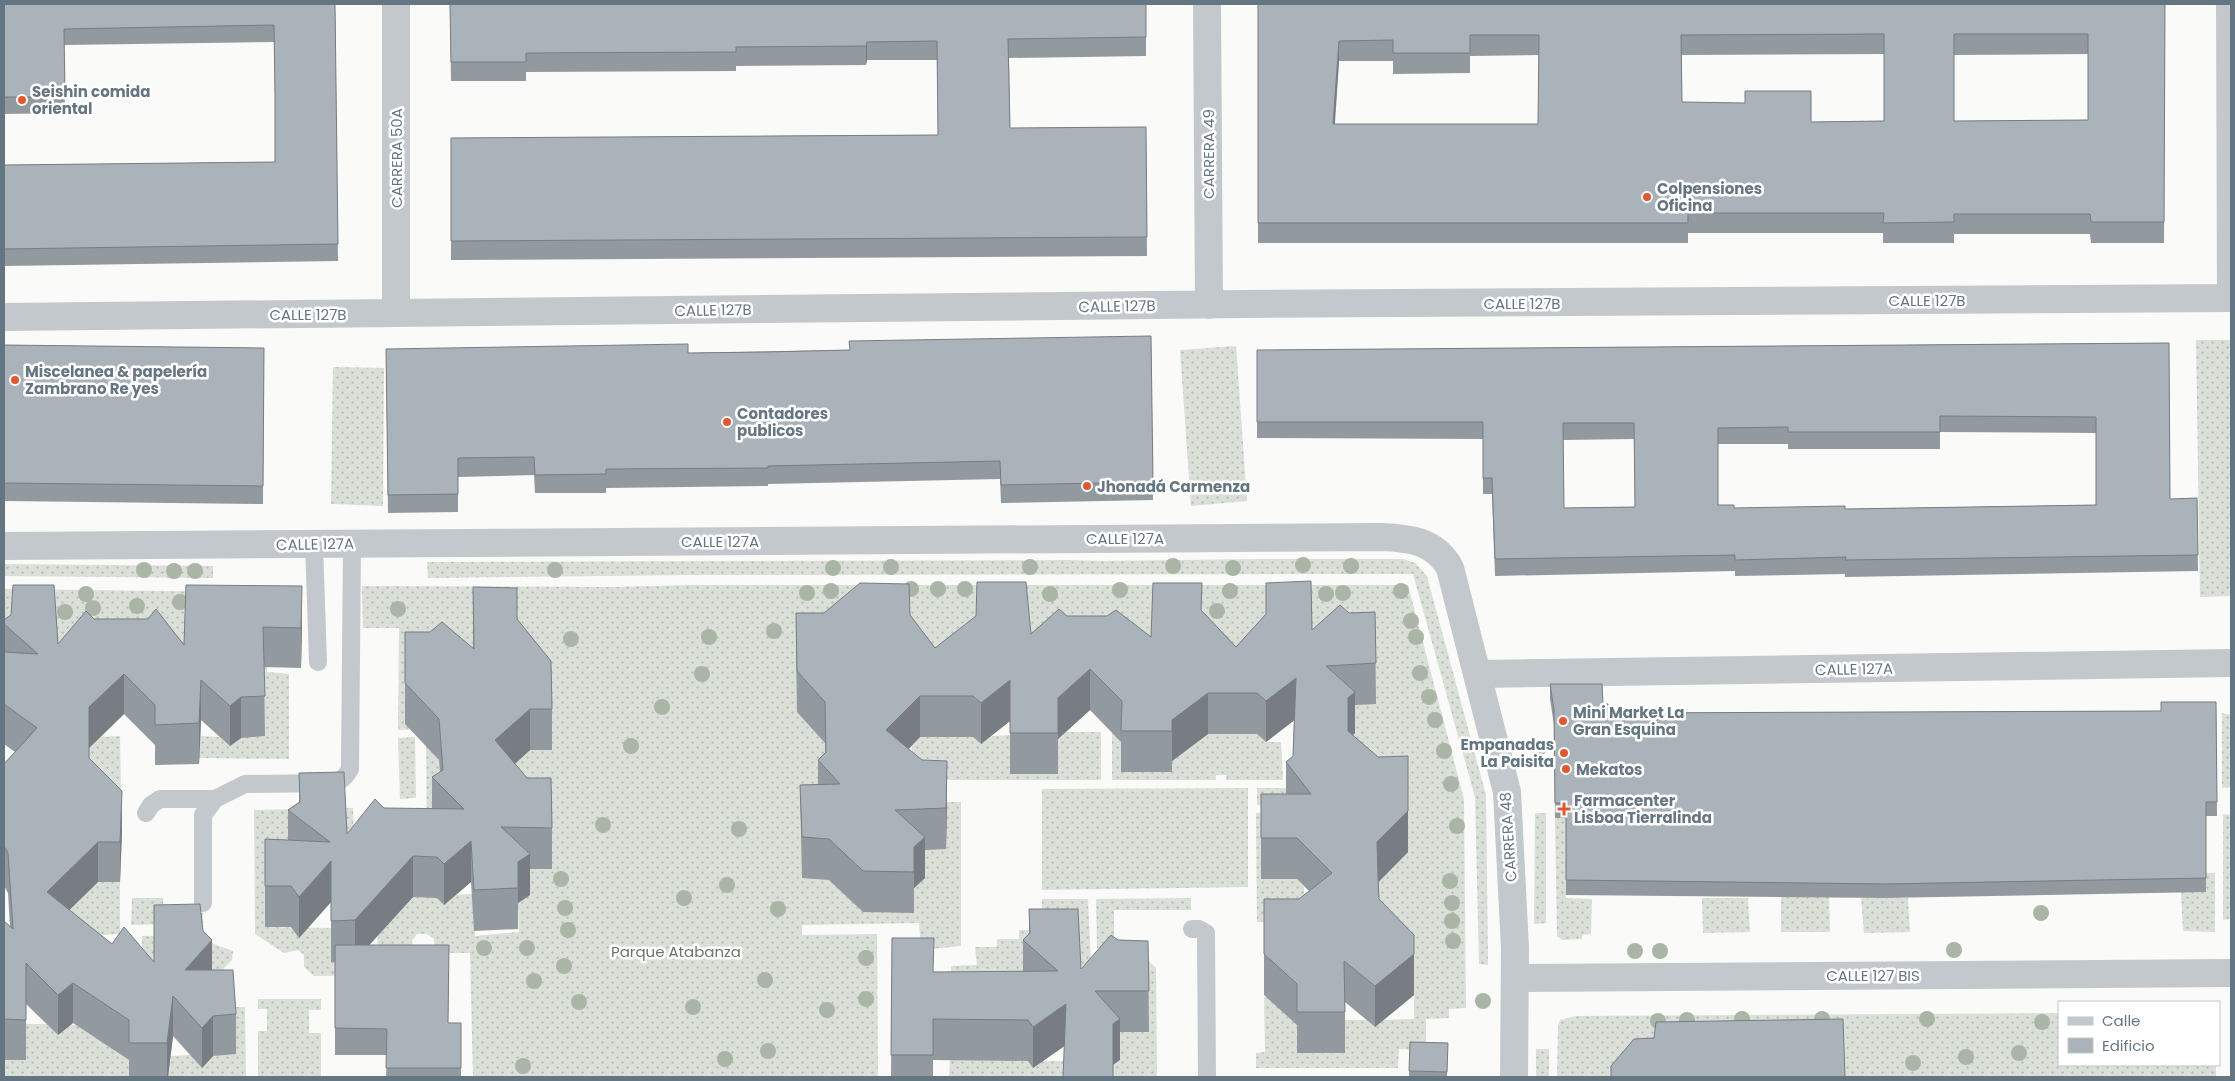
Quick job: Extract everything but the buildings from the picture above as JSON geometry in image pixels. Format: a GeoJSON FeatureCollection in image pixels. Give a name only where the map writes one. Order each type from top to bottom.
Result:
{"type":"FeatureCollection","features":[{"type":"Feature","properties":{"kind":"street","name":"CARRERA 50A"},"geometry":{"type":"LineString","coordinates":[[396,4],[396,313]]}},
{"type":"Feature","properties":{"kind":"street","name":"CARRERA 49"},"geometry":{"type":"LineString","coordinates":[[1207,4],[1209,305]]}},
{"type":"Feature","properties":{"kind":"street"},"geometry":{"type":"LineString","coordinates":[[2230,4],[2231,298]]}},
{"type":"Feature","properties":{"kind":"street","name":"CALLE 127B"},"geometry":{"type":"LineString","coordinates":[[4,317],[1209,305],[2231,298]]}},
{"type":"Feature","properties":{"kind":"street","name":"CALLE 127A"},"geometry":{"type":"LineString","coordinates":[[4,546],[1381,536],[1410,538],[1434,549]]}},
{"type":"Feature","properties":{"kind":"street","name":"CARRERA 48"},"geometry":{"type":"LineString","coordinates":[[1434,549],[1443,556],[1450,568],[1507,792],[1515,978],[1514,1077]]}},
{"type":"Feature","properties":{"kind":"street","name":"CALLE 127A"},"geometry":{"type":"LineString","coordinates":[[1477,674],[2231,663]]}},
{"type":"Feature","properties":{"kind":"street","name":"CALLE 127 BIS"},"geometry":{"type":"LineString","coordinates":[[1515,978],[2231,974]]}},
{"type":"Feature","properties":{"kind":"lane"},"geometry":{"type":"LineString","coordinates":[[314,544],[318,662]]}},
{"type":"Feature","properties":{"kind":"lane"},"geometry":{"type":"LineString","coordinates":[[146,813],[151,805],[160,799],[214,799],[245,784],[327,783],[338,782],[346,777],[350,769],[352,544]]}},
{"type":"Feature","properties":{"kind":"lane"},"geometry":{"type":"LineString","coordinates":[[203,903],[202,815],[214,799]]}},
{"type":"Feature","properties":{"kind":"lane"},"geometry":{"type":"LineString","coordinates":[[1192,929],[1199,929],[1206,933],[1207,1077]]}},
{"type":"Feature","properties":{"kind":"green space"},"geometry":{"type":"Polygon","coordinates":[[[2196,340],[2231,340],[2231,596],[2200,597],[2196,340]]]}},
{"type":"Feature","properties":{"kind":"green space"},"geometry":{"type":"Polygon","coordinates":[[[1236,346],[1247,501],[1191,506],[1180,350],[1236,346]]]}},
{"type":"Feature","properties":{"kind":"green space"},"geometry":{"type":"Polygon","coordinates":[[[333,367],[384,368],[383,506],[331,504],[333,367]]]}},
{"type":"Feature","properties":{"kind":"green space"},"geometry":{"type":"Polygon","coordinates":[[[1403,559],[1415,563],[1427,576],[1486,795],[1488,965],[1479,964],[1475,797],[1413,574],[690,575],[428,578],[427,562],[1100,561],[1403,559]]]}},
{"type":"Feature","properties":{"kind":"green space"},"geometry":{"type":"Polygon","coordinates":[[[4,564],[213,566],[213,578],[4,576],[4,564]]]}},
{"type":"Feature","properties":{"kind":"green space","name":"Parque Atabanza"},"geometry":{"type":"Polygon","coordinates":[[[690,585],[1408,585],[1464,799],[1466,1008],[1449,1009],[1449,1018],[1426,1019],[1426,1050],[1399,1049],[1398,1068],[1256,1068],[1256,1053],[1265,1052],[1264,997],[1297,996],[1344,1020],[1366,1020],[1375,1027],[1383,1020],[1414,1019],[1414,970],[1378,970],[1376,885],[1266,655],[1152,657],[796,654],[798,714],[827,714],[826,743],[913,868],[947,802],[961,802],[961,946],[921,950],[919,923],[802,925],[802,935],[877,934],[878,1077],[473,1077],[470,953],[435,953],[434,939],[427,934],[417,934],[412,941],[413,952],[379,975],[314,976],[304,967],[304,955],[298,950],[284,953],[255,934],[254,810],[353,808],[354,850],[265,927],[331,928],[332,962],[376,959],[378,935],[387,925],[376,895],[435,895],[444,905],[455,895],[472,894],[475,936],[519,932],[518,903],[530,894],[488,749],[552,750],[473,672],[423,729],[398,730],[399,628],[363,628],[362,586],[614,587],[690,585]]]}},
{"type":"Feature","properties":{"kind":"green space"},"geometry":{"type":"Polygon","coordinates":[[[4,589],[248,592],[269,625],[267,672],[289,674],[289,759],[199,758],[200,736],[219,737],[185,660],[4,660],[4,589]]]}},
{"type":"Feature","properties":{"kind":"green space"},"geometry":{"type":"Polygon","coordinates":[[[2222,713],[2231,715],[2231,787],[2222,788],[2222,713]]]}},
{"type":"Feature","properties":{"kind":"green space"},"geometry":{"type":"Polygon","coordinates":[[[1066,732],[1101,732],[1101,780],[912,780],[912,746],[920,737],[973,737],[981,744],[992,736],[1010,735],[1011,774],[1058,774],[1058,739],[1066,732]]]}},
{"type":"Feature","properties":{"kind":"green space"},"geometry":{"type":"Polygon","coordinates":[[[1112,732],[1122,742],[1122,772],[1173,734],[1257,734],[1266,742],[1281,742],[1283,780],[1226,780],[1226,775],[1216,775],[1216,780],[1112,780],[1112,732]]]}},
{"type":"Feature","properties":{"kind":"green space"},"geometry":{"type":"Polygon","coordinates":[[[120,736],[121,797],[89,798],[89,748],[100,737],[120,736]]]}},
{"type":"Feature","properties":{"kind":"green space"},"geometry":{"type":"Polygon","coordinates":[[[426,736],[430,750],[439,760],[442,785],[427,832],[426,736]]]}},
{"type":"Feature","properties":{"kind":"green space"},"geometry":{"type":"Polygon","coordinates":[[[415,737],[416,798],[400,799],[398,738],[415,737]]]}},
{"type":"Feature","properties":{"kind":"green space"},"geometry":{"type":"Polygon","coordinates":[[[1248,788],[1248,887],[1042,890],[1042,789],[1248,788]]]}},
{"type":"Feature","properties":{"kind":"green space"},"geometry":{"type":"Polygon","coordinates":[[[1257,788],[1294,788],[1297,879],[1304,887],[1304,921],[1257,922],[1256,813],[1261,813],[1261,805],[1257,805],[1257,788]]]}},
{"type":"Feature","properties":{"kind":"green space"},"geometry":{"type":"Polygon","coordinates":[[[1535,813],[1546,813],[1546,923],[1534,924],[1535,813]]]}},
{"type":"Feature","properties":{"kind":"green space"},"geometry":{"type":"Polygon","coordinates":[[[2223,814],[2231,815],[2231,919],[2223,920],[2223,814]]]}},
{"type":"Feature","properties":{"kind":"green space"},"geometry":{"type":"Polygon","coordinates":[[[1555,818],[1566,818],[1566,898],[1592,899],[1591,934],[1582,935],[1582,939],[1562,940],[1557,936],[1555,818]]]}},
{"type":"Feature","properties":{"kind":"green space"},"geometry":{"type":"Polygon","coordinates":[[[2206,873],[2215,873],[2215,932],[2183,931],[2181,892],[2206,873]]]}},
{"type":"Feature","properties":{"kind":"green space"},"geometry":{"type":"Polygon","coordinates":[[[98,882],[120,882],[120,934],[99,935],[58,915],[98,882]]]}},
{"type":"Feature","properties":{"kind":"green space"},"geometry":{"type":"Polygon","coordinates":[[[1781,897],[1829,897],[1830,932],[1781,932],[1781,897]]]}},
{"type":"Feature","properties":{"kind":"green space"},"geometry":{"type":"Polygon","coordinates":[[[132,898],[163,898],[163,913],[203,913],[203,923],[131,925],[132,898]]]}},
{"type":"Feature","properties":{"kind":"green space"},"geometry":{"type":"Polygon","coordinates":[[[1191,898],[1191,910],[1114,910],[1114,947],[1097,948],[1096,899],[1191,898]]]}},
{"type":"Feature","properties":{"kind":"green space"},"geometry":{"type":"Polygon","coordinates":[[[1702,898],[1748,898],[1750,932],[1703,933],[1702,898]]]}},
{"type":"Feature","properties":{"kind":"green space"},"geometry":{"type":"Polygon","coordinates":[[[1861,898],[1908,898],[1910,932],[1864,933],[1861,898]]]}},
{"type":"Feature","properties":{"kind":"green space"},"geometry":{"type":"Polygon","coordinates":[[[1042,899],[1088,899],[1091,964],[1030,974],[951,999],[951,966],[977,965],[975,947],[997,947],[997,939],[1019,939],[1019,930],[1042,930],[1042,899]]]}},
{"type":"Feature","properties":{"kind":"green space"},"geometry":{"type":"Polygon","coordinates":[[[204,935],[211,943],[233,951],[232,960],[224,968],[223,976],[234,1007],[245,1007],[246,1077],[168,1077],[171,1056],[190,1055],[154,962],[142,962],[142,936],[204,935]]]}},
{"type":"Feature","properties":{"kind":"green space"},"geometry":{"type":"Polygon","coordinates":[[[1098,961],[1149,961],[1156,968],[1157,1077],[1113,1077],[1113,1065],[1120,1060],[1098,961]]]}},
{"type":"Feature","properties":{"kind":"green space"},"geometry":{"type":"Polygon","coordinates":[[[258,999],[321,999],[321,1010],[309,1010],[309,1033],[321,1033],[321,1077],[258,1077],[258,1031],[267,1031],[267,1009],[258,1009],[258,999]]]}},
{"type":"Feature","properties":{"kind":"green space"},"geometry":{"type":"Polygon","coordinates":[[[2058,1013],[2058,1066],[2216,1066],[2216,1077],[1557,1077],[1558,1026],[1560,1020],[1576,1016],[2058,1013]]]}},
{"type":"Feature","properties":{"kind":"green space"},"geometry":{"type":"Polygon","coordinates":[[[26,1024],[47,1024],[58,1035],[71,1025],[92,1024],[115,1051],[129,1060],[129,1077],[4,1077],[4,1060],[26,1060],[26,1024]]]}},
{"type":"Feature","properties":{"kind":"green space"},"geometry":{"type":"Polygon","coordinates":[[[1536,1049],[1549,1049],[1549,1077],[1536,1077],[1536,1049]]]}},
{"type":"Feature","properties":{"kind":"green space"},"geometry":{"type":"Polygon","coordinates":[[[950,1060],[1065,1061],[1065,1077],[949,1077],[950,1060]]]}},
{"type":"Feature","properties":{"kind":"place","name":"Seishin comida oriental"},"geometry":{"type":"Point","coordinates":[22,100]}},
{"type":"Feature","properties":{"kind":"place","name":"Colpensiones Oficina"},"geometry":{"type":"Point","coordinates":[1647,197]}},
{"type":"Feature","properties":{"kind":"place","name":"Miscelanea & papelería Zambrano Re yes"},"geometry":{"type":"Point","coordinates":[15,380]}},
{"type":"Feature","properties":{"kind":"place","name":"Contadores publicos"},"geometry":{"type":"Point","coordinates":[727,422]}},
{"type":"Feature","properties":{"kind":"place","name":"Jhonadá Carmenza"},"geometry":{"type":"Point","coordinates":[1087,486]}},
{"type":"Feature","properties":{"kind":"place","name":"Mini Market La Gran Esquina"},"geometry":{"type":"Point","coordinates":[1563,721]}},
{"type":"Feature","properties":{"kind":"place","name":"Empanadas La Paisita"},"geometry":{"type":"Point","coordinates":[1564,753]}},
{"type":"Feature","properties":{"kind":"place","name":"Mekatos"},"geometry":{"type":"Point","coordinates":[1566,769]}},
{"type":"Feature","properties":{"kind":"place","name":"Farmacenter Lisboa Tierralinda"},"geometry":{"type":"Point","coordinates":[1564,809]}}]}
